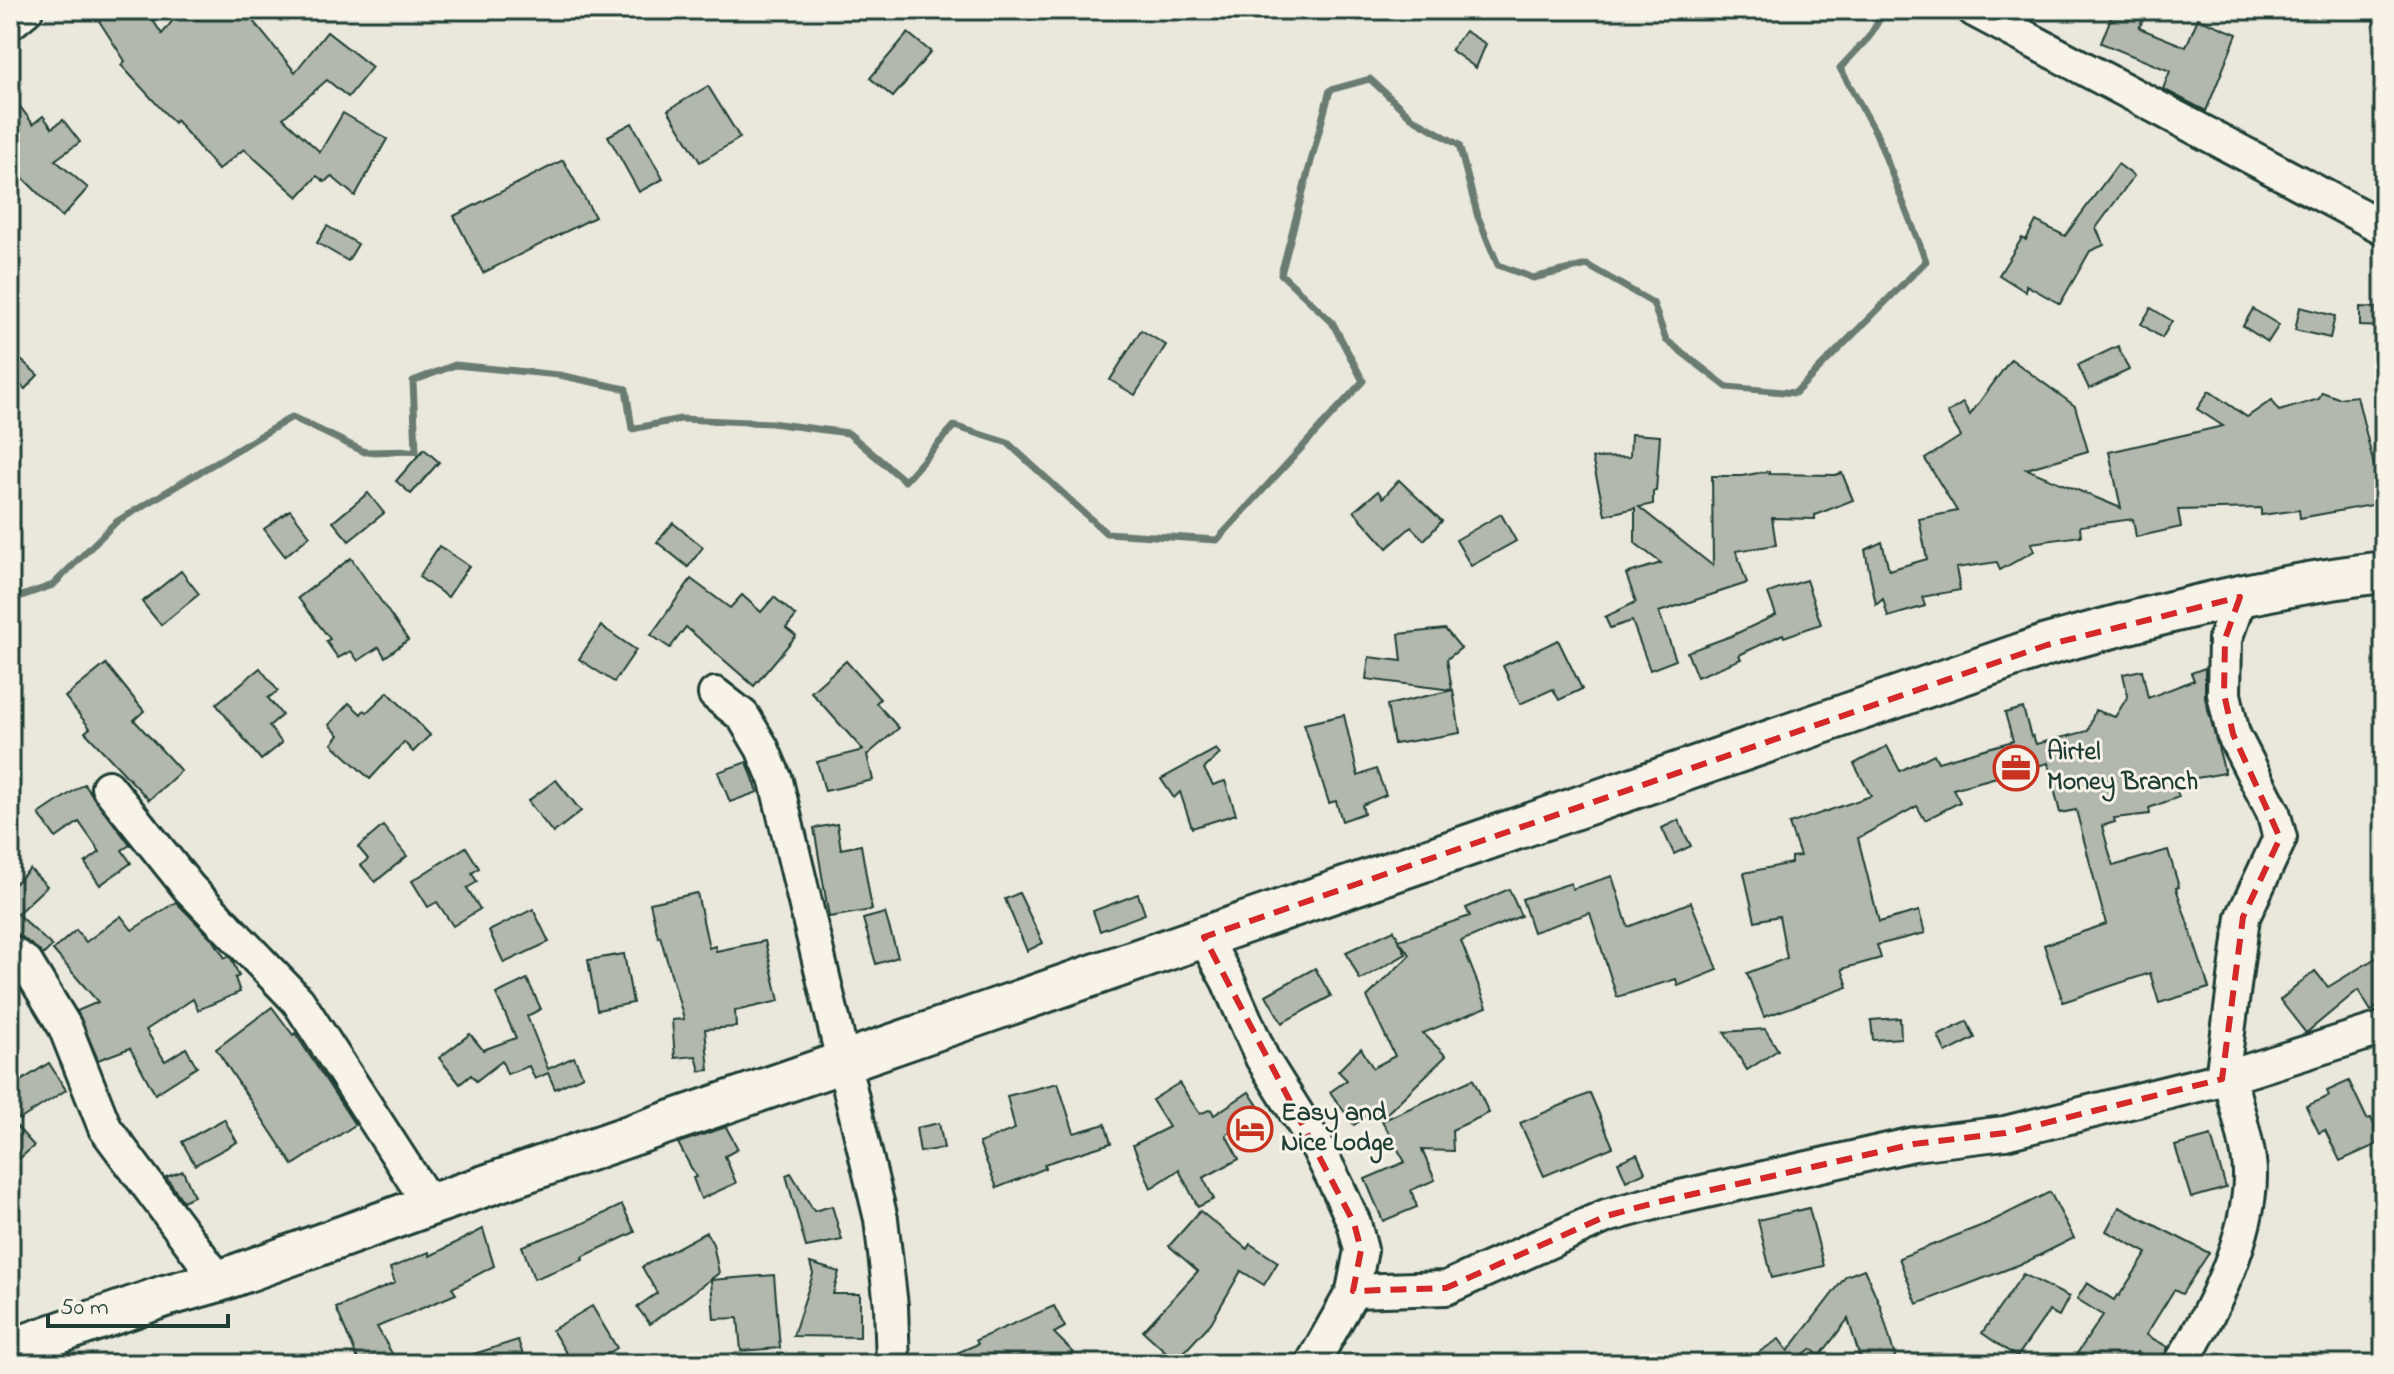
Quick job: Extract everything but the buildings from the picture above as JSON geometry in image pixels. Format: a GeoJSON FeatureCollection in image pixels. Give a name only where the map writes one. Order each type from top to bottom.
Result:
{"type":"FeatureCollection","features":[{"type":"Feature","properties":{"kind":"main road"},"geometry":{"type":"LineString","coordinates":[[10,1350],[165,1296],[219,1281],[430,1205],[2047,645],[2154,615],[2348,576],[2384,572]]}},
{"type":"Feature","properties":{"kind":"street"},"geometry":{"type":"LineString","coordinates":[[10,23],[26,10]]}},
{"type":"Feature","properties":{"kind":"street"},"geometry":{"type":"LineString","coordinates":[[1974,10],[2384,228]]}},
{"type":"Feature","properties":{"kind":"street"},"geometry":{"type":"LineString","coordinates":[[2180,1364],[2202,1329],[2244,1227],[2250,1172],[2226,1078],[2243,917],[2280,838],[2273,812],[2233,734],[2224,694],[2225,639],[2240,597]]}},
{"type":"Feature","properties":{"kind":"street"},"geometry":{"type":"LineString","coordinates":[[715,694],[743,716],[762,748],[776,781],[881,1219],[891,1306],[893,1364]]}},
{"type":"Feature","properties":{"kind":"street"},"geometry":{"type":"LineString","coordinates":[[108,787],[189,888],[298,1001],[430,1205]]}},
{"type":"Feature","properties":{"kind":"street"},"geometry":{"type":"LineString","coordinates":[[1204,937],[1228,981],[1262,1058],[1317,1146],[1354,1223],[1361,1250],[1353,1291],[1312,1364]]}},
{"type":"Feature","properties":{"kind":"street"},"geometry":{"type":"LineString","coordinates":[[10,952],[26,963],[65,1027],[105,1128],[219,1281]]}},
{"type":"Feature","properties":{"kind":"street"},"geometry":{"type":"LineString","coordinates":[[1353,1291],[1446,1288],[1606,1216],[1914,1144],[2005,1133],[2226,1078],[2384,1028]]}},
{"type":"Feature","properties":{"kind":"highlighted area"},"geometry":{"type":"Polygon","coordinates":[[[2240,597],[2225,639],[2224,694],[2233,734],[2280,838],[2243,917],[2222,1079],[2005,1133],[1914,1144],[1606,1216],[1446,1288],[1353,1291],[1361,1250],[1354,1223],[1204,937],[2047,645],[2240,597]]]}},
{"type":"Feature","properties":{"kind":"waterway"},"geometry":{"type":"LineString","coordinates":[[10,600],[53,585],[116,522],[292,417],[365,452],[416,451],[413,381],[455,365],[559,375],[626,389],[632,429],[680,419],[771,423],[848,433],[905,481],[954,426],[1008,443],[1106,533],[1217,540],[1363,381],[1332,322],[1281,274],[1330,90],[1370,79],[1411,117],[1459,145],[1478,217],[1498,265],[1533,278],[1587,265],[1653,303],[1666,340],[1727,387],[1795,393],[1926,261],[1876,133],[1840,68],[1869,37],[1885,10]]}},
{"type":"Feature","properties":{"kind":"waterway"},"geometry":{"type":"LineString","coordinates":[[2292,10],[2304,15],[2364,14],[2368,10]]}},
{"type":"Feature","properties":{"kind":"place","name":"Airtel Money Branch"},"geometry":{"type":"Point","coordinates":[2016,768]}},
{"type":"Feature","properties":{"kind":"place","name":"Easy and Nice Lodge"},"geometry":{"type":"Point","coordinates":[1250,1129]}}]}
